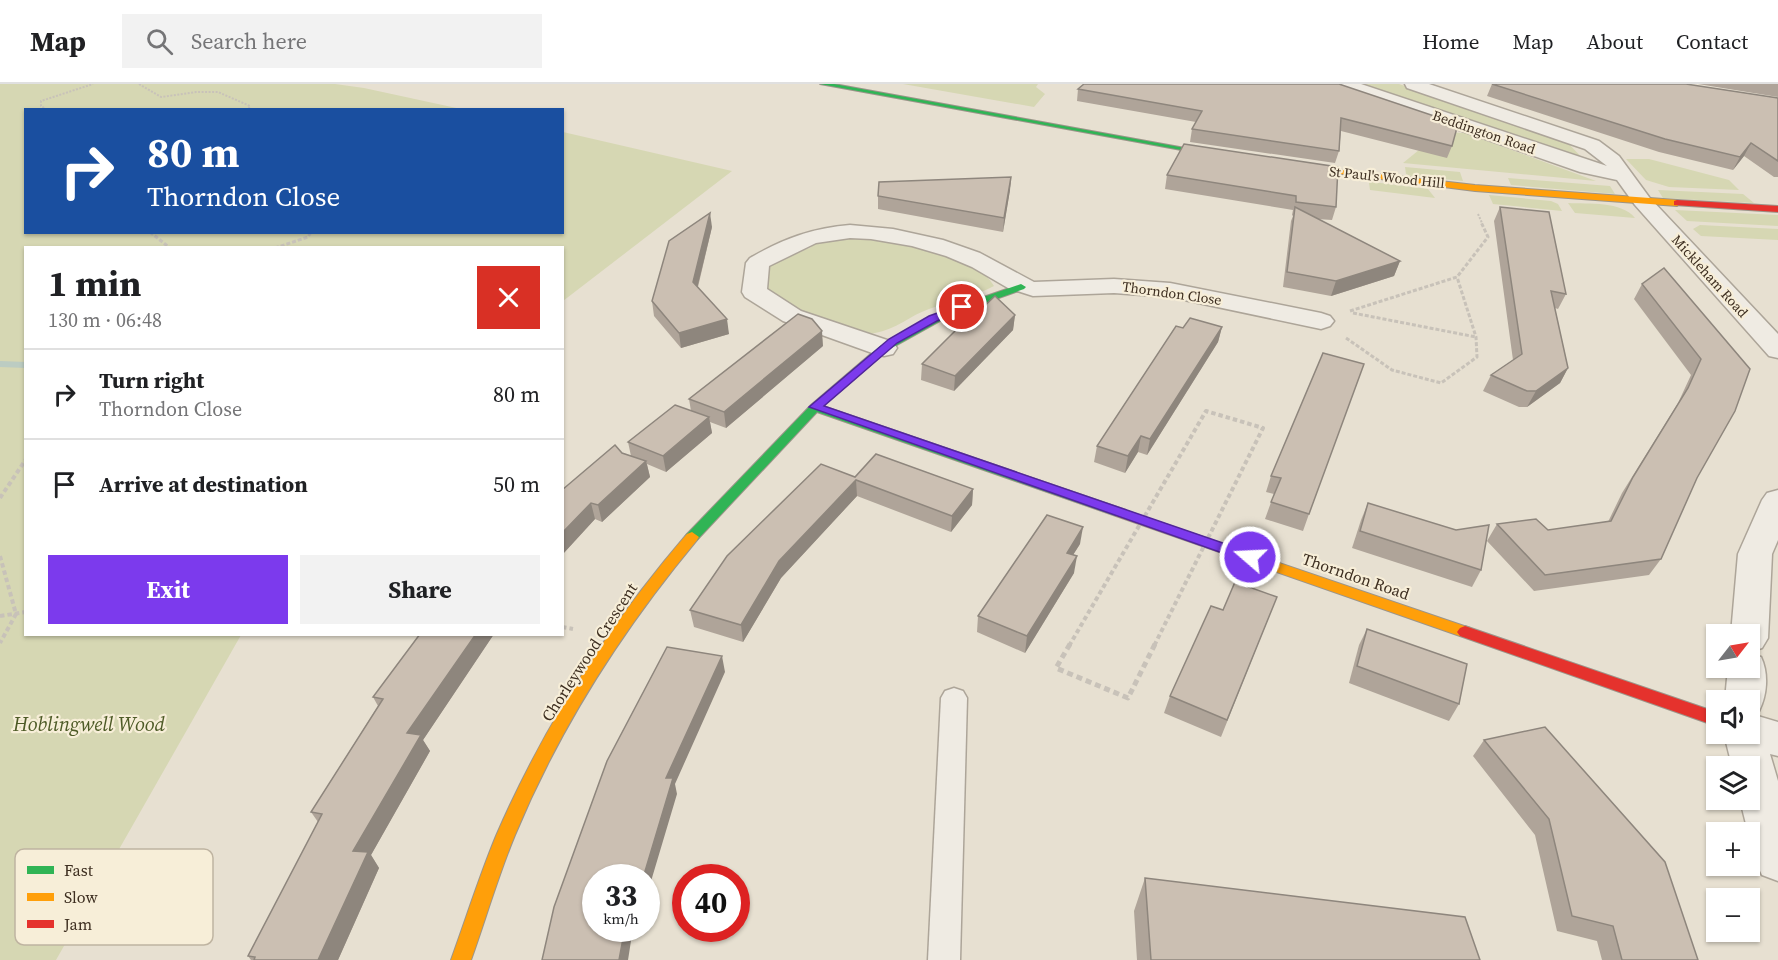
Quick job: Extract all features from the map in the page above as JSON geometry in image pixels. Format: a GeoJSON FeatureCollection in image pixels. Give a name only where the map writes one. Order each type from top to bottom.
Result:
{"type":"FeatureCollection","features":[{"type":"Feature","properties":{"kind":"street"},"geometry":{"type":"LineString","coordinates":[[823,84],[1243,158]]}},
{"type":"Feature","properties":{"kind":"street","name":"Beddington Road"},"geometry":{"type":"LineString","coordinates":[[1345,84],[1587,168],[1625,176]]}},
{"type":"Feature","properties":{"kind":"street","name":"Beddington Road"},"geometry":{"type":"LineString","coordinates":[[1413,84],[1581,140],[1604,153],[1625,176],[1642,201]]}},
{"type":"Feature","properties":{"kind":"street"},"geometry":{"type":"LineString","coordinates":[[1441,93],[1473,84]]}},
{"type":"Feature","properties":{"kind":"street","name":"St Paul's Wood Hill"},"geometry":{"type":"LineString","coordinates":[[1277,164],[1642,201],[1778,209]]}},
{"type":"Feature","properties":{"kind":"street","name":"Mickleham Road"},"geometry":{"type":"LineString","coordinates":[[1642,201],[1778,350]]}},
{"type":"Feature","properties":{"kind":"street","name":"Thorndon Close"},"geometry":{"type":"LineString","coordinates":[[884,348],[792,316],[754,292],[758,263],[786,246],[812,236],[842,232],[895,235],[972,258],[1021,287],[1041,290],[1114,286],[1170,290],[1321,321]]}},
{"type":"Feature","properties":{"kind":"street","name":"Thorndon Close"},"geometry":{"type":"LineString","coordinates":[[815,407],[884,348],[946,312],[1021,287]]}},
{"type":"Feature","properties":{"kind":"street","name":"Thorndon Road"},"geometry":{"type":"LineString","coordinates":[[815,407],[1706,716]]}},
{"type":"Feature","properties":{"kind":"street","name":"Chorleywood Crescent"},"geometry":{"type":"LineString","coordinates":[[461,960],[506,835],[539,766],[583,685],[613,638],[669,563],[714,511],[815,407]]}},
{"type":"Feature","properties":{"kind":"street"},"geometry":{"type":"LineString","coordinates":[[1750,624],[1755,554],[1778,500]]}},
{"type":"Feature","properties":{"kind":"street"},"geometry":{"type":"LineString","coordinates":[[1760,733],[1778,739]]}},
{"type":"Feature","properties":{"kind":"street"},"geometry":{"type":"LineString","coordinates":[[1747,744],[1778,860]]}},
{"type":"Feature","properties":{"kind":"lane"},"geometry":{"type":"LineString","coordinates":[[944,960],[954,698]]}},
{"type":"Feature","properties":{"kind":"path"},"geometry":{"type":"LineString","coordinates":[[44,108],[41,106],[41,101],[93,84]]}},
{"type":"Feature","properties":{"kind":"path"},"geometry":{"type":"LineString","coordinates":[[139,84],[161,97],[198,90],[236,95],[250,106],[249,108]]}},
{"type":"Feature","properties":{"kind":"path"},"geometry":{"type":"LineString","coordinates":[[1467,185],[1488,237],[1457,277],[1347,312],[1476,337]]}},
{"type":"Feature","properties":{"kind":"path"},"geometry":{"type":"LineString","coordinates":[[152,234],[168,246]]}},
{"type":"Feature","properties":{"kind":"path"},"geometry":{"type":"LineString","coordinates":[[281,246],[308,237],[310,234]]}},
{"type":"Feature","properties":{"kind":"path"},"geometry":{"type":"LineString","coordinates":[[1321,321],[1392,370],[1441,383],[1476,357],[1476,337],[1457,277]]}},
{"type":"Feature","properties":{"kind":"path"},"geometry":{"type":"LineString","coordinates":[[0,498],[24,462]]}},
{"type":"Feature","properties":{"kind":"path"},"geometry":{"type":"LineString","coordinates":[[0,556],[16,614],[0,643]]}},
{"type":"Feature","properties":{"kind":"path"},"geometry":{"type":"LineString","coordinates":[[0,616],[24,612]]}},
{"type":"Feature","properties":{"kind":"green space","name":"Hoblingwell Wood"},"geometry":{"type":"Polygon","coordinates":[[[0,84],[335,84],[456,108],[24,108],[24,234],[564,234],[564,132],[732,171],[564,300],[564,246],[24,246],[24,636],[240,636],[119,849],[15,849],[15,945],[65,945],[56,960],[0,960],[0,84]]]}},
{"type":"Feature","properties":{"kind":"green space"},"geometry":{"type":"Polygon","coordinates":[[[903,84],[1038,84],[1036,87],[1045,94],[1034,107],[903,84]]]}},
{"type":"Feature","properties":{"kind":"green space"},"geometry":{"type":"Polygon","coordinates":[[[1352,84],[1399,84],[1566,141],[1588,164],[1352,84]]]}},
{"type":"Feature","properties":{"kind":"green space"},"geometry":{"type":"Polygon","coordinates":[[[1441,132],[1465,133],[1596,181],[1403,163],[1441,132]]]}},
{"type":"Feature","properties":{"kind":"green space"},"geometry":{"type":"Polygon","coordinates":[[[1626,159],[1649,159],[1729,180],[1739,190],[1669,187],[1646,180],[1626,159]]]}},
{"type":"Feature","properties":{"kind":"green space"},"geometry":{"type":"Polygon","coordinates":[[[1405,167],[1460,172],[1463,181],[1411,176],[1406,174],[1405,167]]]}},
{"type":"Feature","properties":{"kind":"green space"},"geometry":{"type":"Polygon","coordinates":[[[1508,178],[1610,186],[1615,194],[1511,185],[1508,178]]]}},
{"type":"Feature","properties":{"kind":"green space"},"geometry":{"type":"Polygon","coordinates":[[[1369,183],[1428,189],[1435,198],[1370,190],[1369,183]]]}},
{"type":"Feature","properties":{"kind":"green space"},"geometry":{"type":"Polygon","coordinates":[[[1658,190],[1743,194],[1754,203],[1663,198],[1658,190]]]}},
{"type":"Feature","properties":{"kind":"green space"},"geometry":{"type":"Polygon","coordinates":[[[1489,195],[1551,201],[1558,204],[1562,211],[1493,204],[1489,195]]]}},
{"type":"Feature","properties":{"kind":"green space"},"geometry":{"type":"Polygon","coordinates":[[[1568,203],[1613,206],[1635,218],[1575,213],[1568,203]]]}},
{"type":"Feature","properties":{"kind":"green space"},"geometry":{"type":"Polygon","coordinates":[[[1675,210],[1778,215],[1778,226],[1687,221],[1675,210]]]}},
{"type":"Feature","properties":{"kind":"green space"},"geometry":{"type":"Polygon","coordinates":[[[1700,225],[1778,229],[1778,240],[1701,236],[1693,229],[1700,225]]]}},
{"type":"Feature","properties":{"kind":"green space"},"geometry":{"type":"Polygon","coordinates":[[[859,236],[914,245],[952,255],[983,273],[994,286],[937,306],[889,329],[875,333],[850,331],[835,326],[765,292],[762,275],[771,261],[810,248],[819,240],[859,236]]]}},
{"type":"Feature","properties":{"kind":"building"},"geometry":{"type":"Polygon","coordinates":[[[1084,84],[1339,84],[1458,124],[1452,146],[1341,118],[1339,151],[1192,129],[1202,111],[1078,89],[1084,84]]]}},
{"type":"Feature","properties":{"kind":"building"},"geometry":{"type":"Polygon","coordinates":[[[1492,84],[1686,84],[1778,98],[1778,161],[1751,143],[1740,157],[1665,139],[1492,84]]]}},
{"type":"Feature","properties":{"kind":"building"},"geometry":{"type":"Polygon","coordinates":[[[1184,144],[1338,167],[1336,207],[1296,202],[1296,196],[1167,175],[1184,144]]]}},
{"type":"Feature","properties":{"kind":"building"},"geometry":{"type":"Polygon","coordinates":[[[1011,177],[1004,218],[878,196],[879,182],[1011,177]]]}},
{"type":"Feature","properties":{"kind":"building"},"geometry":{"type":"Polygon","coordinates":[[[1295,207],[1400,261],[1336,281],[1287,272],[1295,207]]]}},
{"type":"Feature","properties":{"kind":"building"},"geometry":{"type":"Polygon","coordinates":[[[1500,207],[1549,212],[1566,294],[1551,291],[1568,368],[1536,391],[1527,391],[1491,375],[1522,354],[1500,207]]]}},
{"type":"Feature","properties":{"kind":"building"},"geometry":{"type":"Polygon","coordinates":[[[710,213],[693,282],[727,319],[679,333],[652,301],[669,241],[710,213]]]}},
{"type":"Feature","properties":{"kind":"building"},"geometry":{"type":"Polygon","coordinates":[[[1664,268],[1750,369],[1735,411],[1697,478],[1661,559],[1545,575],[1497,524],[1536,519],[1548,530],[1611,521],[1633,477],[1688,388],[1701,359],[1642,284],[1664,268]]]}},
{"type":"Feature","properties":{"kind":"building"},"geometry":{"type":"Polygon","coordinates":[[[995,296],[1015,315],[955,376],[922,364],[971,315],[974,316],[995,296]]]}},
{"type":"Feature","properties":{"kind":"building"},"geometry":{"type":"Polygon","coordinates":[[[798,314],[812,319],[822,331],[724,412],[689,399],[798,314]]]}},
{"type":"Feature","properties":{"kind":"building"},"geometry":{"type":"Polygon","coordinates":[[[1190,318],[1222,327],[1150,439],[1141,436],[1128,456],[1097,446],[1176,326],[1183,328],[1190,318]]]}},
{"type":"Feature","properties":{"kind":"building"},"geometry":{"type":"Polygon","coordinates":[[[1323,353],[1364,364],[1309,514],[1271,502],[1281,478],[1271,476],[1323,353]]]}},
{"type":"Feature","properties":{"kind":"building"},"geometry":{"type":"Polygon","coordinates":[[[675,405],[709,417],[663,456],[628,442],[675,405]]]}},
{"type":"Feature","properties":{"kind":"building"},"geometry":{"type":"Polygon","coordinates":[[[615,445],[622,453],[646,461],[598,505],[591,503],[564,531],[564,488],[615,445]]]}},
{"type":"Feature","properties":{"kind":"building"},"geometry":{"type":"Polygon","coordinates":[[[876,454],[973,489],[952,516],[856,480],[779,561],[741,625],[690,610],[727,556],[821,464],[855,477],[876,454]]]}},
{"type":"Feature","properties":{"kind":"building"},"geometry":{"type":"Polygon","coordinates":[[[1368,503],[1456,530],[1489,525],[1481,570],[1360,531],[1368,503]]]}},
{"type":"Feature","properties":{"kind":"building"},"geometry":{"type":"Polygon","coordinates":[[[1047,515],[1083,527],[1067,553],[1077,556],[1027,636],[978,616],[1047,515]]]}},
{"type":"Feature","properties":{"kind":"building"},"geometry":{"type":"Polygon","coordinates":[[[1235,582],[1277,597],[1227,720],[1170,696],[1211,606],[1223,610],[1235,582]]]}},
{"type":"Feature","properties":{"kind":"building"},"geometry":{"type":"Polygon","coordinates":[[[1367,629],[1467,664],[1459,704],[1357,666],[1367,629]]]}},
{"type":"Feature","properties":{"kind":"building"},"geometry":{"type":"Polygon","coordinates":[[[419,636],[475,636],[407,733],[421,735],[353,851],[368,852],[318,960],[254,960],[255,957],[248,956],[322,814],[311,812],[383,699],[373,697],[419,636]]]}},
{"type":"Feature","properties":{"kind":"building"},"geometry":{"type":"Polygon","coordinates":[[[667,647],[722,656],[666,778],[673,778],[647,864],[582,864],[582,942],[622,942],[619,960],[542,960],[554,907],[607,761],[667,647]]]}},
{"type":"Feature","properties":{"kind":"building"},"geometry":{"type":"Polygon","coordinates":[[[1545,727],[1665,862],[1698,960],[1622,960],[1613,926],[1572,916],[1549,819],[1484,740],[1545,727]]]}},
{"type":"Feature","properties":{"kind":"building"},"geometry":{"type":"Polygon","coordinates":[[[1145,878],[1465,917],[1480,960],[1151,960],[1145,878]]]}},
{"type":"Feature","properties":{"kind":"waterway"},"geometry":{"type":"LineString","coordinates":[[0,364],[24,365]]}},
{"type":"Feature","properties":{"kind":"traffic: fast"},"geometry":{"type":"LineString","coordinates":[[823,84],[1225,156]]}},
{"type":"Feature","properties":{"kind":"traffic: fast"},"geometry":{"type":"LineString","coordinates":[[692,537],[815,407],[884,348],[947,313],[1021,287]]}},
{"type":"Feature","properties":{"kind":"traffic: fast"},"geometry":{"type":"LineString","coordinates":[[815,407],[1121,513]]}},
{"type":"Feature","properties":{"kind":"traffic: slow"},"geometry":{"type":"LineString","coordinates":[[1294,166],[1475,188],[1677,203]]}},
{"type":"Feature","properties":{"kind":"traffic: slow"},"geometry":{"type":"LineString","coordinates":[[1121,513],[1465,632]]}},
{"type":"Feature","properties":{"kind":"traffic: slow"},"geometry":{"type":"LineString","coordinates":[[461,960],[506,835],[564,716],[636,606],[692,537]]}},
{"type":"Feature","properties":{"kind":"traffic: jam"},"geometry":{"type":"LineString","coordinates":[[1677,203],[1778,209]]}},
{"type":"Feature","properties":{"kind":"traffic: jam"},"geometry":{"type":"LineString","coordinates":[[1465,632],[1706,716]]}},
{"type":"Feature","properties":{"kind":"route"},"geometry":{"type":"LineString","coordinates":[[962,307],[946,312],[893,341],[815,407],[1250,557]]}}]}
